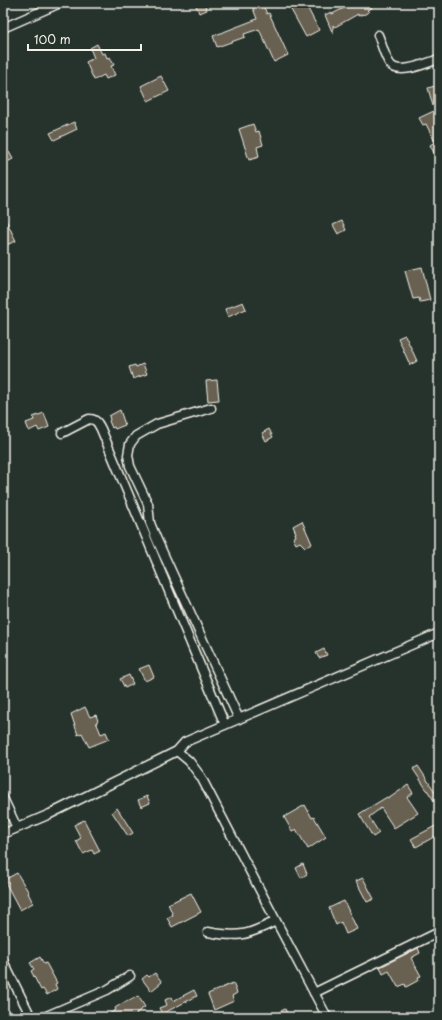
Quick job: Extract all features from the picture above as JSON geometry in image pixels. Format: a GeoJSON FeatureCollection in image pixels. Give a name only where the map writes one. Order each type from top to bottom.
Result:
{"type":"FeatureCollection","features":[{"type":"Feature","properties":{"kind":"street"},"geometry":{"type":"LineString","coordinates":[[3,28],[60,3]]}},
{"type":"Feature","properties":{"kind":"street"},"geometry":{"type":"LineString","coordinates":[[378,35],[390,64],[396,69],[403,70],[439,59]]}},
{"type":"Feature","properties":{"kind":"street"},"geometry":{"type":"LineString","coordinates":[[211,408],[157,424],[136,436],[130,444],[128,455],[130,466],[148,504],[150,523],[157,540],[239,719]]}},
{"type":"Feature","properties":{"kind":"street"},"geometry":{"type":"LineString","coordinates":[[62,433],[89,419],[93,419],[97,422],[102,429],[225,725]]}},
{"type":"Feature","properties":{"kind":"street"},"geometry":{"type":"LineString","coordinates":[[3,834],[50,814],[177,750],[185,742],[439,633]]}},
{"type":"Feature","properties":{"kind":"street"},"geometry":{"type":"LineString","coordinates":[[177,750],[189,761],[201,777],[327,1017]]}},
{"type":"Feature","properties":{"kind":"street"},"geometry":{"type":"LineString","coordinates":[[3,798],[17,828]]}},
{"type":"Feature","properties":{"kind":"street"},"geometry":{"type":"LineString","coordinates":[[208,932],[231,936],[238,935],[249,933],[276,921]]}},
{"type":"Feature","properties":{"kind":"street"},"geometry":{"type":"LineString","coordinates":[[314,993],[439,932]]}},
{"type":"Feature","properties":{"kind":"street"},"geometry":{"type":"LineString","coordinates":[[3,961],[32,1017]]}},
{"type":"Feature","properties":{"kind":"street"},"geometry":{"type":"LineString","coordinates":[[44,1017],[107,990],[130,976]]}},
{"type":"Feature","properties":{"kind":"building"},"geometry":{"type":"Polygon","coordinates":[[[195,3],[204,3],[207,10],[199,13],[195,3]]]}},
{"type":"Feature","properties":{"kind":"building"},"geometry":{"type":"Polygon","coordinates":[[[251,3],[262,3],[267,14],[269,13],[288,55],[274,62],[259,29],[244,34],[245,37],[217,47],[213,36],[257,19],[251,3]]]}},
{"type":"Feature","properties":{"kind":"building"},"geometry":{"type":"Polygon","coordinates":[[[295,3],[305,3],[319,30],[306,37],[289,6],[295,3]]]}},
{"type":"Feature","properties":{"kind":"building"},"geometry":{"type":"Polygon","coordinates":[[[354,3],[370,3],[372,8],[367,10],[369,12],[363,15],[358,16],[358,14],[335,27],[333,25],[333,34],[325,15],[331,12],[332,14],[354,3]]]}},
{"type":"Feature","properties":{"kind":"building"},"geometry":{"type":"Polygon","coordinates":[[[97,44],[102,54],[105,53],[107,58],[110,57],[114,65],[111,66],[115,75],[106,79],[104,75],[94,80],[86,62],[94,58],[90,48],[97,44]]]}},
{"type":"Feature","properties":{"kind":"building"},"geometry":{"type":"Polygon","coordinates":[[[161,76],[169,91],[148,101],[141,86],[161,76]]]}},
{"type":"Feature","properties":{"kind":"building"},"geometry":{"type":"Polygon","coordinates":[[[435,86],[439,95],[439,105],[433,106],[428,88],[435,86]]]}},
{"type":"Feature","properties":{"kind":"building"},"geometry":{"type":"Polygon","coordinates":[[[436,110],[439,116],[439,151],[434,153],[430,145],[435,142],[426,124],[423,125],[419,118],[436,110]]]}},
{"type":"Feature","properties":{"kind":"building"},"geometry":{"type":"Polygon","coordinates":[[[74,122],[77,129],[54,140],[50,133],[74,122]]]}},
{"type":"Feature","properties":{"kind":"building"},"geometry":{"type":"Polygon","coordinates":[[[253,124],[256,132],[259,131],[263,145],[257,147],[259,157],[249,160],[239,129],[253,124]]]}},
{"type":"Feature","properties":{"kind":"building"},"geometry":{"type":"Polygon","coordinates":[[[9,152],[13,159],[3,164],[3,155],[9,152]]]}},
{"type":"Feature","properties":{"kind":"building"},"geometry":{"type":"Polygon","coordinates":[[[3,214],[16,241],[6,245],[5,241],[3,242],[3,214]]]}},
{"type":"Feature","properties":{"kind":"building"},"geometry":{"type":"Polygon","coordinates":[[[342,221],[346,230],[338,234],[333,225],[342,221]]]}},
{"type":"Feature","properties":{"kind":"building"},"geometry":{"type":"Polygon","coordinates":[[[422,267],[430,300],[420,302],[419,298],[413,299],[405,271],[422,267]]]}},
{"type":"Feature","properties":{"kind":"building"},"geometry":{"type":"Polygon","coordinates":[[[243,302],[246,309],[228,317],[225,309],[243,302]]]}},
{"type":"Feature","properties":{"kind":"building"},"geometry":{"type":"Polygon","coordinates":[[[405,335],[417,361],[410,365],[398,338],[405,335]]]}},
{"type":"Feature","properties":{"kind":"building"},"geometry":{"type":"Polygon","coordinates":[[[143,364],[147,374],[133,379],[129,367],[135,365],[136,367],[143,364]]]}},
{"type":"Feature","properties":{"kind":"building"},"geometry":{"type":"Polygon","coordinates":[[[217,380],[219,400],[208,401],[206,381],[217,380]]]}},
{"type":"Feature","properties":{"kind":"building"},"geometry":{"type":"Polygon","coordinates":[[[120,410],[125,425],[115,429],[114,427],[112,428],[109,421],[109,416],[120,410]]]}},
{"type":"Feature","properties":{"kind":"building"},"geometry":{"type":"Polygon","coordinates":[[[44,413],[49,427],[39,431],[37,427],[29,431],[26,423],[34,420],[33,417],[44,413]]]}},
{"type":"Feature","properties":{"kind":"building"},"geometry":{"type":"Polygon","coordinates":[[[269,429],[273,437],[266,441],[262,433],[269,429]]]}},
{"type":"Feature","properties":{"kind":"building"},"geometry":{"type":"Polygon","coordinates":[[[302,521],[312,544],[305,547],[300,542],[296,544],[293,538],[296,536],[296,533],[293,526],[302,521]]]}},
{"type":"Feature","properties":{"kind":"building"},"geometry":{"type":"Polygon","coordinates":[[[324,649],[327,655],[319,658],[316,653],[324,649]]]}},
{"type":"Feature","properties":{"kind":"building"},"geometry":{"type":"Polygon","coordinates":[[[149,665],[154,677],[145,681],[139,669],[149,665]]]}},
{"type":"Feature","properties":{"kind":"building"},"geometry":{"type":"Polygon","coordinates":[[[129,675],[133,684],[125,688],[120,679],[129,675]]]}},
{"type":"Feature","properties":{"kind":"building"},"geometry":{"type":"Polygon","coordinates":[[[85,707],[90,717],[96,715],[98,721],[96,722],[101,734],[106,732],[109,739],[89,747],[82,733],[78,735],[71,714],[85,707]]]}},
{"type":"Feature","properties":{"kind":"building"},"geometry":{"type":"Polygon","coordinates":[[[418,766],[439,800],[435,802],[413,769],[418,766]]]}},
{"type":"Feature","properties":{"kind":"building"},"geometry":{"type":"Polygon","coordinates":[[[408,785],[413,793],[407,797],[418,813],[394,828],[381,808],[369,817],[379,833],[373,837],[359,814],[387,797],[388,799],[408,785]]]}},
{"type":"Feature","properties":{"kind":"building"},"geometry":{"type":"Polygon","coordinates":[[[147,796],[150,803],[141,807],[138,800],[147,796]]]}},
{"type":"Feature","properties":{"kind":"building"},"geometry":{"type":"Polygon","coordinates":[[[305,805],[312,818],[314,817],[326,837],[308,849],[296,829],[292,831],[284,817],[305,805]]]}},
{"type":"Feature","properties":{"kind":"building"},"geometry":{"type":"Polygon","coordinates":[[[117,808],[133,833],[128,836],[112,812],[117,808]]]}},
{"type":"Feature","properties":{"kind":"building"},"geometry":{"type":"Polygon","coordinates":[[[84,820],[100,851],[94,854],[92,850],[83,854],[76,841],[81,838],[74,825],[84,820]]]}},
{"type":"Feature","properties":{"kind":"building"},"geometry":{"type":"Polygon","coordinates":[[[439,824],[439,834],[416,847],[411,839],[439,824]]]}},
{"type":"Feature","properties":{"kind":"building"},"geometry":{"type":"Polygon","coordinates":[[[303,864],[307,874],[301,878],[296,868],[303,864]]]}},
{"type":"Feature","properties":{"kind":"building"},"geometry":{"type":"Polygon","coordinates":[[[17,873],[33,903],[20,910],[4,880],[17,873]]]}},
{"type":"Feature","properties":{"kind":"building"},"geometry":{"type":"Polygon","coordinates":[[[363,878],[374,899],[367,902],[356,881],[363,878]]]}},
{"type":"Feature","properties":{"kind":"building"},"geometry":{"type":"Polygon","coordinates":[[[191,893],[201,912],[172,927],[167,918],[173,915],[168,904],[191,893]]]}},
{"type":"Feature","properties":{"kind":"building"},"geometry":{"type":"Polygon","coordinates":[[[344,901],[357,929],[346,934],[341,922],[336,925],[329,908],[344,901]]]}},
{"type":"Feature","properties":{"kind":"building"},"geometry":{"type":"Polygon","coordinates":[[[418,948],[420,953],[411,958],[421,976],[418,977],[419,980],[406,987],[405,984],[398,987],[389,971],[383,974],[380,967],[418,948]]]}},
{"type":"Feature","properties":{"kind":"building"},"geometry":{"type":"Polygon","coordinates":[[[40,957],[44,964],[46,963],[57,983],[55,984],[57,989],[47,995],[43,989],[41,990],[31,971],[34,969],[30,963],[40,957]]]}},
{"type":"Feature","properties":{"kind":"building"},"geometry":{"type":"Polygon","coordinates":[[[155,973],[162,982],[151,991],[142,979],[147,975],[149,977],[155,973]]]}},
{"type":"Feature","properties":{"kind":"building"},"geometry":{"type":"Polygon","coordinates":[[[233,983],[237,993],[232,996],[234,1001],[214,1010],[208,994],[233,983]]]}},
{"type":"Feature","properties":{"kind":"building"},"geometry":{"type":"Polygon","coordinates":[[[194,990],[197,996],[162,1014],[159,1008],[167,1005],[165,1000],[171,997],[173,1001],[194,990]]]}},
{"type":"Feature","properties":{"kind":"building"},"geometry":{"type":"Polygon","coordinates":[[[138,996],[145,1007],[136,1013],[138,1017],[104,1017],[116,1010],[115,1008],[138,996]]]}},
{"type":"Feature","properties":{"kind":"building"},"geometry":{"type":"Polygon","coordinates":[[[285,1009],[289,1017],[269,1017],[285,1009]]]}}]}
